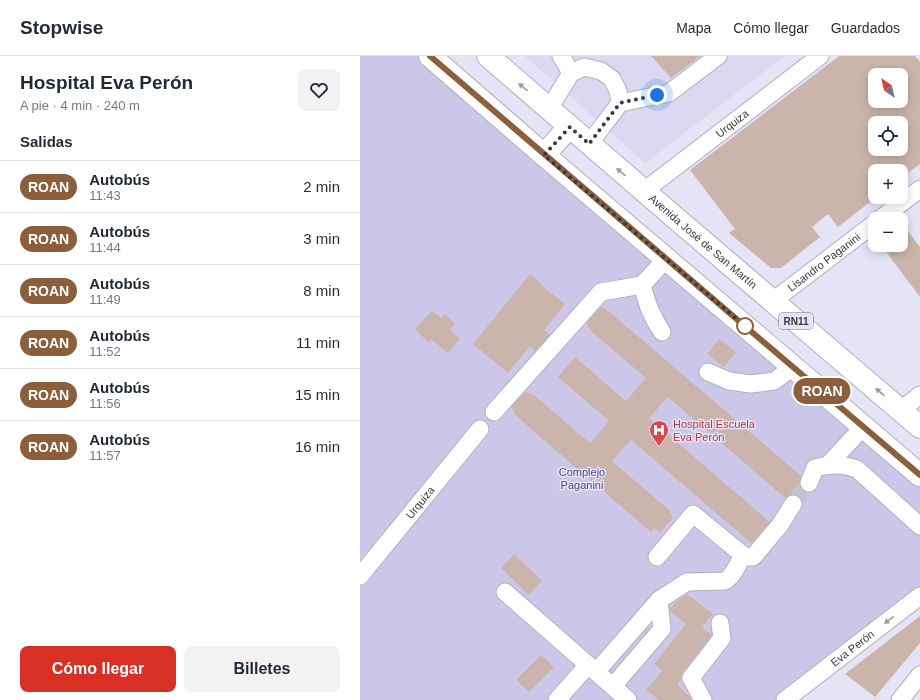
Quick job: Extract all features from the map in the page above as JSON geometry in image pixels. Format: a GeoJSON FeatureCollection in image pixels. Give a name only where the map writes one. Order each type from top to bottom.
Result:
{"type":"FeatureCollection","features":[{"type":"Feature","properties":{"kind":"main road"},"geometry":{"type":"LineString","coordinates":[[430,56],[920,475]]}},
{"type":"Feature","properties":{"kind":"main road","name":"Avenida José de San Martín"},"geometry":{"type":"LineString","coordinates":[[488,56],[920,427]]}},
{"type":"Feature","properties":{"kind":"main road"},"geometry":{"type":"LineString","coordinates":[[544,155],[570,127]]}},
{"type":"Feature","properties":{"kind":"street"},"geometry":{"type":"LineString","coordinates":[[561,56],[579,65],[601,71],[612,79],[618,91],[620,103]]}},
{"type":"Feature","properties":{"kind":"street"},"geometry":{"type":"LineString","coordinates":[[589,144],[620,103],[669,93],[718,56]]}},
{"type":"Feature","properties":{"kind":"street","name":"Urquiza"},"geometry":{"type":"LineString","coordinates":[[644,191],[820,56]]}},
{"type":"Feature","properties":{"kind":"street"},"geometry":{"type":"LineString","coordinates":[[549,109],[579,65]]}},
{"type":"Feature","properties":{"kind":"street"},"geometry":{"type":"LineString","coordinates":[[889,212],[920,189]]}},
{"type":"Feature","properties":{"kind":"street","name":"Lisandro Paganini"},"geometry":{"type":"LineString","coordinates":[[772,301],[868,228]]}},
{"type":"Feature","properties":{"kind":"street"},"geometry":{"type":"LineString","coordinates":[[494,412],[601,292],[642,285],[666,259]]}},
{"type":"Feature","properties":{"kind":"street"},"geometry":{"type":"LineString","coordinates":[[642,285],[654,321],[662,332]]}},
{"type":"Feature","properties":{"kind":"street"},"geometry":{"type":"LineString","coordinates":[[708,372],[729,381],[751,384],[774,381],[793,367]]}},
{"type":"Feature","properties":{"kind":"street"},"geometry":{"type":"LineString","coordinates":[[901,410],[920,395]]}},
{"type":"Feature","properties":{"kind":"street"},"geometry":{"type":"LineString","coordinates":[[828,465],[863,427]]}},
{"type":"Feature","properties":{"kind":"street","name":"Urquiza"},"geometry":{"type":"LineString","coordinates":[[360,576],[480,429]]}},
{"type":"Feature","properties":{"kind":"street"},"geometry":{"type":"LineString","coordinates":[[809,483],[815,468],[828,465],[846,465],[857,469],[920,526]]}},
{"type":"Feature","properties":{"kind":"street"},"geometry":{"type":"LineString","coordinates":[[657,557],[693,514],[743,555],[753,557],[780,525],[793,504]]}},
{"type":"Feature","properties":{"kind":"street"},"geometry":{"type":"LineString","coordinates":[[557,700],[592,668],[659,600],[686,582],[725,581],[730,578],[743,555]]}},
{"type":"Feature","properties":{"kind":"street"},"geometry":{"type":"LineString","coordinates":[[505,592],[628,700]]}},
{"type":"Feature","properties":{"kind":"street","name":"Eva Perón"},"geometry":{"type":"LineString","coordinates":[[785,700],[920,596]]}},
{"type":"Feature","properties":{"kind":"street"},"geometry":{"type":"LineString","coordinates":[[613,686],[662,630],[659,600]]}},
{"type":"Feature","properties":{"kind":"street"},"geometry":{"type":"LineString","coordinates":[[703,700],[691,678],[722,638],[720,623]]}},
{"type":"Feature","properties":{"kind":"street"},"geometry":{"type":"LineString","coordinates":[[900,700],[920,675]]}},
{"type":"Feature","properties":{"kind":"shaded area"},"geometry":{"type":"Polygon","coordinates":[[[525,56],[785,56],[645,163],[525,56]]]}},
{"type":"Feature","properties":{"kind":"green space","name":"Complejo Paganini"},"geometry":{"type":"Polygon","coordinates":[[[360,56],[430,56],[920,475],[920,596],[785,700],[360,700],[360,56]]]}},
{"type":"Feature","properties":{"kind":"building"},"geometry":{"type":"Polygon","coordinates":[[[651,56],[701,56],[671,78],[651,56]]]}},
{"type":"Feature","properties":{"kind":"building"},"geometry":{"type":"Polygon","coordinates":[[[839,56],[915,56],[920,62],[920,164],[908,173],[908,164],[868,164],[868,203],[838,227],[828,214],[812,227],[820,237],[781,268],[771,268],[729,233],[735,229],[690,170],[839,56]]]}},
{"type":"Feature","properties":{"kind":"building"},"geometry":{"type":"Polygon","coordinates":[[[908,231],[920,247],[920,297],[886,252],[908,252],[908,231]]]}},
{"type":"Feature","properties":{"kind":"building"},"geometry":{"type":"Polygon","coordinates":[[[530,274],[565,304],[544,330],[550,335],[535,351],[530,346],[508,373],[473,344],[530,274]]]}},
{"type":"Feature","properties":{"kind":"building","name":"Hospital Escuela Eva Perón"},"geometry":{"type":"Polygon","coordinates":[[[601,307],[606,309],[801,476],[799,485],[801,489],[806,492],[801,498],[798,495],[793,494],[785,498],[668,397],[649,418],[770,522],[751,543],[631,440],[612,461],[669,510],[673,518],[660,533],[654,528],[651,532],[516,416],[511,407],[526,392],[534,395],[590,443],[609,421],[558,377],[575,357],[626,401],[646,378],[590,330],[586,323],[601,307]]]}},
{"type":"Feature","properties":{"kind":"building"},"geometry":{"type":"Polygon","coordinates":[[[432,311],[441,318],[445,314],[455,323],[450,330],[460,339],[448,353],[431,339],[429,343],[415,329],[432,311]]]}},
{"type":"Feature","properties":{"kind":"building"},"geometry":{"type":"Polygon","coordinates":[[[719,339],[736,352],[724,367],[707,354],[719,339]]]}},
{"type":"Feature","properties":{"kind":"building"},"geometry":{"type":"Polygon","coordinates":[[[514,554],[542,581],[529,595],[501,568],[514,554]]]}},
{"type":"Feature","properties":{"kind":"building"},"geometry":{"type":"Polygon","coordinates":[[[687,594],[713,614],[702,627],[712,635],[683,672],[677,685],[692,700],[659,700],[646,690],[662,671],[654,664],[686,624],[670,611],[670,609],[678,600],[687,594]]]}},
{"type":"Feature","properties":{"kind":"building"},"geometry":{"type":"Polygon","coordinates":[[[920,616],[920,643],[875,697],[845,674],[920,616]]]}},
{"type":"Feature","properties":{"kind":"building"},"geometry":{"type":"Polygon","coordinates":[[[541,655],[554,667],[529,692],[516,680],[541,655]]]}},
{"type":"Feature","properties":{"kind":"tunnel"},"geometry":{"type":"LineString","coordinates":[[793,504],[809,483]]}},
{"type":"Feature","properties":{"kind":"bus line","name":"ROAN"},"geometry":{"type":"LineString","coordinates":[[430,56],[920,475]]}},
{"type":"Feature","properties":{"kind":"place","name":"Hospital Escuela Eva Perón"},"geometry":{"type":"Point","coordinates":[659,447]}},
{"type":"Feature","properties":{"kind":"route"},"geometry":{"type":"LineString","coordinates":[[657,95],[620,103],[589,144],[570,127],[544,155],[745,326]]}}]}
